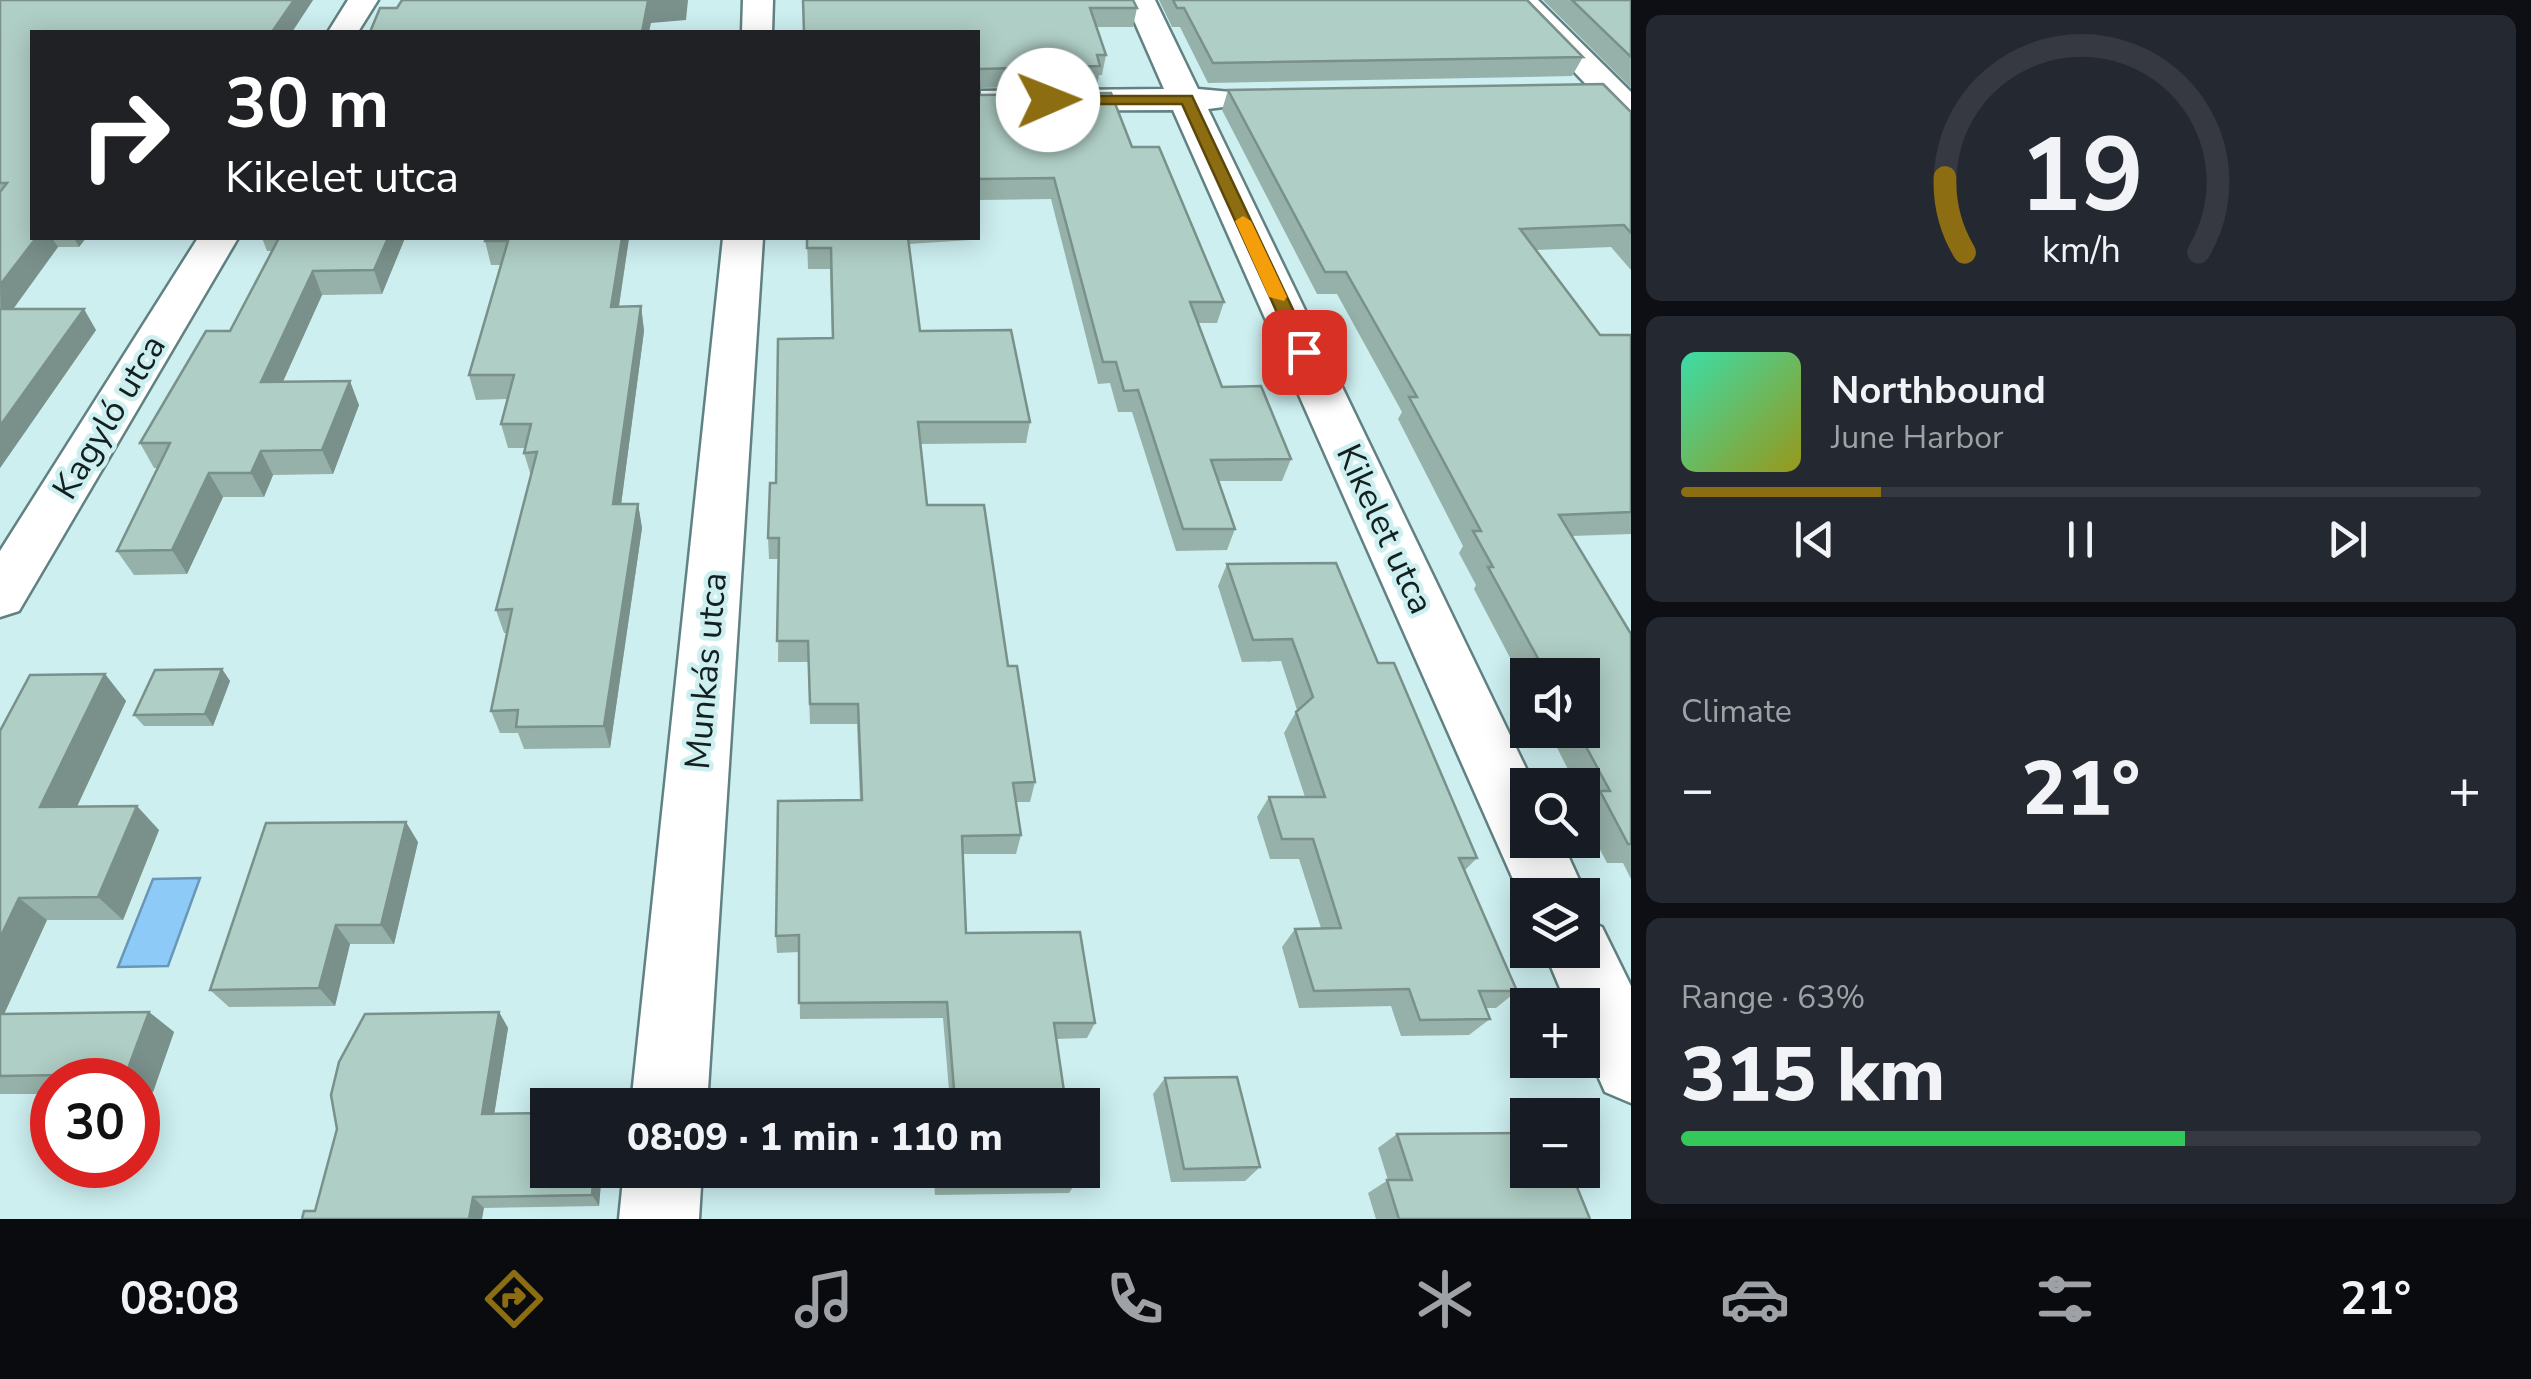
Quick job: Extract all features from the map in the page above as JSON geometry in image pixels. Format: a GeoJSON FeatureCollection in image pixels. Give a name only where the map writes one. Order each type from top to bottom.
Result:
{"type":"FeatureCollection","features":[{"type":"Feature","properties":{"kind":"street"},"geometry":{"type":"LineString","coordinates":[[344,30],[363,0]]}},
{"type":"Feature","properties":{"kind":"street"},"geometry":{"type":"LineString","coordinates":[[756,30],[758,0]]}},
{"type":"Feature","properties":{"kind":"street","name":"Kikelet utca"},"geometry":{"type":"LineString","coordinates":[[1140,0],[1544,878]]}},
{"type":"Feature","properties":{"kind":"street"},"geometry":{"type":"LineString","coordinates":[[1521,0],[1620,101]]}},
{"type":"Feature","properties":{"kind":"street"},"geometry":{"type":"LineString","coordinates":[[1571,91],[1620,101]]}},
{"type":"Feature","properties":{"kind":"street"},"geometry":{"type":"LineString","coordinates":[[980,101],[1245,98]]}},
{"type":"Feature","properties":{"kind":"street","name":"Kagyló utca"},"geometry":{"type":"LineString","coordinates":[[0,596],[217,240]]}},
{"type":"Feature","properties":{"kind":"street","name":"Munkás utca"},"geometry":{"type":"LineString","coordinates":[[670,1088],[743,240]]}},
{"type":"Feature","properties":{"kind":"street"},"geometry":{"type":"LineString","coordinates":[[1586,968],[1631,1066]]}},
{"type":"Feature","properties":{"kind":"street"},"geometry":{"type":"LineString","coordinates":[[659,1219],[662,1188]]}},
{"type":"Feature","properties":{"kind":"water"},"geometry":{"type":"Polygon","coordinates":[[[200,878],[168,966],[118,967],[153,879],[200,878]]]}},
{"type":"Feature","properties":{"kind":"building"},"geometry":{"type":"Polygon","coordinates":[[[0,0],[294,0],[273,30],[30,30],[30,240],[34,240],[0,285],[0,192],[7,183],[0,183],[0,0]]]}},
{"type":"Feature","properties":{"kind":"building"},"geometry":{"type":"Polygon","coordinates":[[[402,0],[663,0],[648,1],[642,30],[371,30],[380,8],[397,8],[402,0]]]}},
{"type":"Feature","properties":{"kind":"building"},"geometry":{"type":"Polygon","coordinates":[[[803,0],[1133,0],[1137,8],[1090,8],[1106,55],[1097,55],[1100,66],[980,69],[980,30],[804,30],[803,0]]]}},
{"type":"Feature","properties":{"kind":"building"},"geometry":{"type":"Polygon","coordinates":[[[1173,0],[1527,0],[1583,57],[1213,63],[1184,8],[1177,8],[1173,0]]]}},
{"type":"Feature","properties":{"kind":"building"},"geometry":{"type":"Polygon","coordinates":[[[1572,0],[1631,0],[1631,57],[1572,0]]]}},
{"type":"Feature","properties":{"kind":"building"},"geometry":{"type":"Polygon","coordinates":[[[1603,84],[1631,112],[1631,233],[1624,225],[1520,229],[1600,335],[1631,335],[1631,512],[1559,515],[1631,634],[1631,844],[1600,791],[1610,791],[1587,748],[1600,748],[1600,658],[1538,658],[1488,567],[1493,567],[1473,531],[1481,531],[1409,397],[1417,397],[1346,272],[1325,272],[1228,90],[1603,84]]]}},
{"type":"Feature","properties":{"kind":"building"},"geometry":{"type":"Polygon","coordinates":[[[1111,93],[1132,147],[1159,147],[1224,302],[1190,302],[1222,387],[1261,386],[1291,459],[1211,460],[1235,529],[1183,529],[1138,390],[1124,391],[1116,362],[1103,362],[1054,178],[980,179],[980,95],[1111,93]]]}},
{"type":"Feature","properties":{"kind":"building"},"geometry":{"type":"Polygon","coordinates":[[[278,240],[387,240],[374,270],[313,271],[261,382],[350,381],[322,450],[261,451],[251,473],[209,473],[172,550],[117,551],[170,443],[140,443],[206,331],[230,331],[278,240]]]}},
{"type":"Feature","properties":{"kind":"building"},"geometry":{"type":"Polygon","coordinates":[[[622,240],[611,307],[641,306],[613,504],[638,504],[604,726],[516,727],[518,710],[491,711],[512,609],[496,610],[537,452],[524,453],[531,424],[501,424],[514,375],[469,375],[508,241],[485,241],[622,240]]]}},
{"type":"Feature","properties":{"kind":"building"},"geometry":{"type":"Polygon","coordinates":[[[807,240],[908,240],[920,331],[1011,330],[1030,422],[918,422],[927,505],[984,505],[1008,666],[1017,666],[1035,782],[1013,783],[1021,835],[962,836],[966,933],[1080,932],[1095,1023],[1054,1023],[1064,1088],[954,1088],[947,1002],[799,1003],[799,935],[776,936],[778,801],[862,800],[858,704],[810,704],[808,641],[777,641],[779,538],[768,538],[770,483],[776,483],[778,339],[833,338],[831,248],[807,248],[807,240]]]}},
{"type":"Feature","properties":{"kind":"building"},"geometry":{"type":"Polygon","coordinates":[[[0,309],[84,309],[0,426],[0,309]]]}},
{"type":"Feature","properties":{"kind":"building"},"geometry":{"type":"Polygon","coordinates":[[[1336,563],[1378,663],[1394,663],[1477,858],[1459,858],[1516,988],[1479,991],[1490,1019],[1420,1020],[1409,989],[1314,991],[1295,929],[1341,928],[1313,839],[1282,839],[1269,797],[1325,797],[1296,712],[1313,697],[1292,639],[1253,640],[1227,564],[1336,563]]]}},
{"type":"Feature","properties":{"kind":"building"},"geometry":{"type":"Polygon","coordinates":[[[222,669],[205,714],[134,715],[155,670],[222,669]]]}},
{"type":"Feature","properties":{"kind":"building"},"geometry":{"type":"Polygon","coordinates":[[[105,674],[40,807],[137,806],[98,897],[19,898],[0,938],[0,731],[30,675],[105,674]]]}},
{"type":"Feature","properties":{"kind":"building"},"geometry":{"type":"Polygon","coordinates":[[[406,822],[381,925],[336,925],[319,988],[210,990],[266,823],[406,822]]]}},
{"type":"Feature","properties":{"kind":"building"},"geometry":{"type":"Polygon","coordinates":[[[149,1012],[132,1058],[30,1058],[30,1076],[0,1076],[0,1014],[149,1012]]]}},
{"type":"Feature","properties":{"kind":"building"},"geometry":{"type":"Polygon","coordinates":[[[499,1012],[482,1114],[530,1113],[530,1188],[593,1188],[592,1195],[473,1197],[469,1219],[302,1219],[304,1211],[315,1211],[337,1129],[331,1095],[339,1062],[365,1014],[499,1012]]]}},
{"type":"Feature","properties":{"kind":"building"},"geometry":{"type":"Polygon","coordinates":[[[1237,1077],[1260,1167],[1184,1169],[1165,1078],[1237,1077]]]}},
{"type":"Feature","properties":{"kind":"building"},"geometry":{"type":"Polygon","coordinates":[[[1510,1133],[1510,1188],[1577,1188],[1590,1219],[1399,1219],[1387,1180],[1412,1180],[1397,1134],[1510,1133]]]}},
{"type":"Feature","properties":{"kind":"slow traffic"},"geometry":{"type":"LineString","coordinates":[[1243,221],[1278,297]]}},
{"type":"Feature","properties":{"kind":"route"},"geometry":{"type":"LineString","coordinates":[[1048,100],[1188,99],[1304,352]]}}]}
